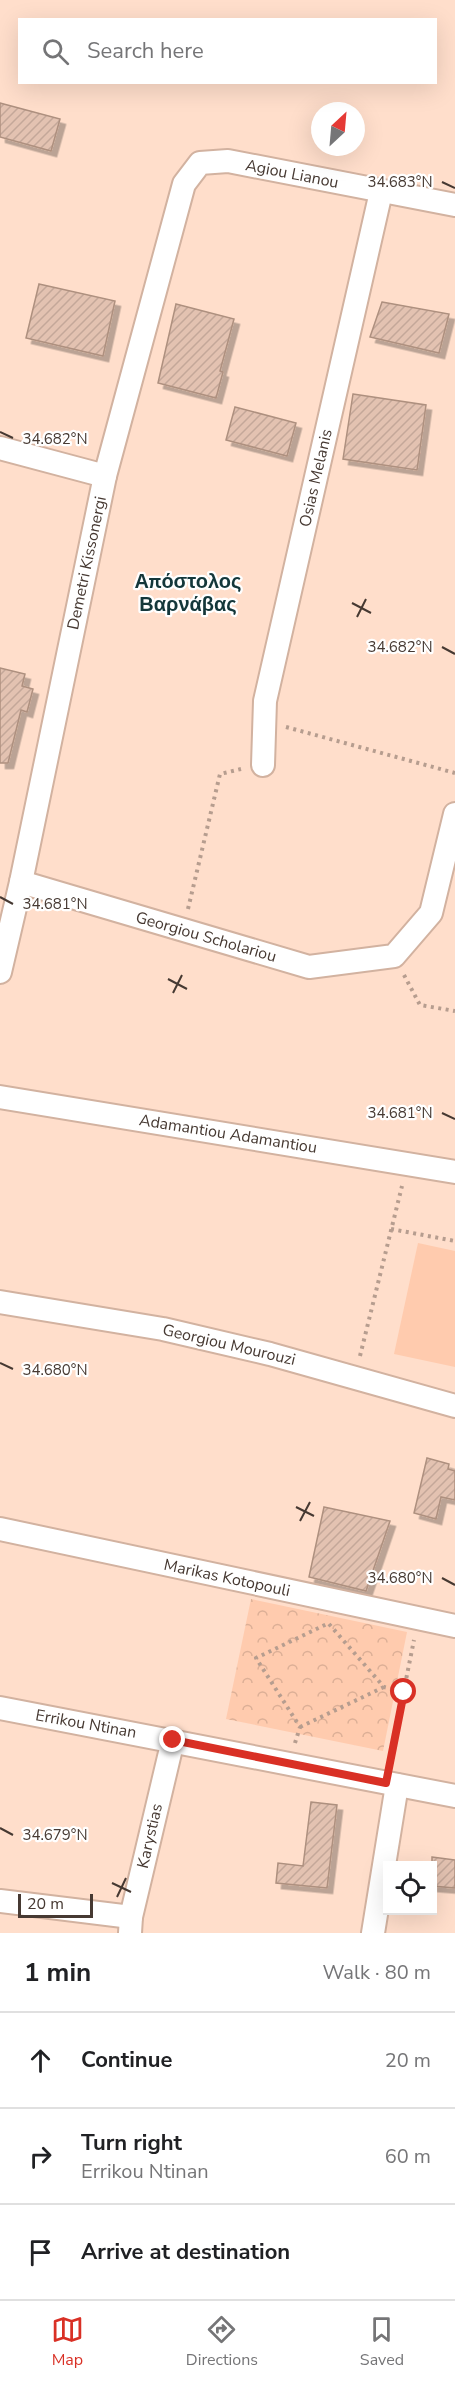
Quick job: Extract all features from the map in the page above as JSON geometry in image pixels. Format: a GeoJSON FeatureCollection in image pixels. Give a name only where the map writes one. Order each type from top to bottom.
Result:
{"type":"FeatureCollection","features":[{"type":"Feature","properties":{"kind":"street","name":"Agiou Lianou"},"geometry":{"type":"LineString","coordinates":[[200,163],[228,161],[455,205]]}},
{"type":"Feature","properties":{"kind":"street","name":"Demetri Kissonergi"},"geometry":{"type":"LineString","coordinates":[[0,972],[21,882],[105,476],[184,184],[200,163]]}},
{"type":"Feature","properties":{"kind":"street","name":"Osias Melanis"},"geometry":{"type":"LineString","coordinates":[[263,765],[266,701],[381,192]]}},
{"type":"Feature","properties":{"kind":"street"},"geometry":{"type":"LineString","coordinates":[[0,448],[105,476]]}},
{"type":"Feature","properties":{"kind":"street"},"geometry":{"type":"LineString","coordinates":[[394,956],[431,913],[455,814]]}},
{"type":"Feature","properties":{"kind":"street","name":"Georgiou Scholariou"},"geometry":{"type":"LineString","coordinates":[[21,882],[309,967],[394,956]]}},
{"type":"Feature","properties":{"kind":"street","name":"Adamantiou Adamantiou"},"geometry":{"type":"LineString","coordinates":[[0,1097],[455,1172]]}},
{"type":"Feature","properties":{"kind":"street","name":"Georgiou Mourouzi"},"geometry":{"type":"LineString","coordinates":[[0,1302],[163,1329],[270,1354],[455,1406]]}},
{"type":"Feature","properties":{"kind":"street","name":"Marikas Kotopouli"},"geometry":{"type":"LineString","coordinates":[[0,1529],[455,1626]]}},
{"type":"Feature","properties":{"kind":"street","name":"Errikou Ntinan"},"geometry":{"type":"LineString","coordinates":[[0,1708],[455,1796]]}},
{"type":"Feature","properties":{"kind":"street","name":"Karystias"},"geometry":{"type":"LineString","coordinates":[[130,1925],[173,1740]]}},
{"type":"Feature","properties":{"kind":"street"},"geometry":{"type":"LineString","coordinates":[[373,1933],[392,1784]]}},
{"type":"Feature","properties":{"kind":"street"},"geometry":{"type":"LineString","coordinates":[[0,1900],[130,1925]]}},
{"type":"Feature","properties":{"kind":"path"},"geometry":{"type":"LineString","coordinates":[[265,721],[455,773]]}},
{"type":"Feature","properties":{"kind":"path"},"geometry":{"type":"LineString","coordinates":[[183,930],[220,774],[263,765]]}},
{"type":"Feature","properties":{"kind":"path"},"geometry":{"type":"LineString","coordinates":[[394,956],[420,1005],[455,1011]]}},
{"type":"Feature","properties":{"kind":"path"},"geometry":{"type":"LineString","coordinates":[[355,1378],[407,1164]]}},
{"type":"Feature","properties":{"kind":"path"},"geometry":{"type":"LineString","coordinates":[[391,1229],[455,1241]]}},
{"type":"Feature","properties":{"kind":"path"},"geometry":{"type":"LineString","coordinates":[[392,1784],[404,1692],[418,1618]]}},
{"type":"Feature","properties":{"kind":"path"},"geometry":{"type":"LineString","coordinates":[[384,1687],[300,1727],[256,1658],[329,1623],[384,1687],[404,1692]]}},
{"type":"Feature","properties":{"kind":"green space"},"geometry":{"type":"Polygon","coordinates":[[[418,1243],[455,1251],[455,1367],[394,1354],[418,1243]]]}},
{"type":"Feature","properties":{"kind":"green space"},"geometry":{"type":"Polygon","coordinates":[[[251,1599],[407,1632],[383,1751],[226,1719],[251,1599]]]}},
{"type":"Feature","properties":{"kind":"building"},"geometry":{"type":"Polygon","coordinates":[[[0,103],[60,119],[51,151],[0,137],[0,103]]]}},
{"type":"Feature","properties":{"kind":"building"},"geometry":{"type":"Polygon","coordinates":[[[39,284],[115,301],[103,356],[26,338],[39,284]]]}},
{"type":"Feature","properties":{"kind":"building"},"geometry":{"type":"Polygon","coordinates":[[[382,302],[449,314],[439,353],[370,337],[382,302]]]}},
{"type":"Feature","properties":{"kind":"building"},"geometry":{"type":"Polygon","coordinates":[[[176,304],[234,319],[220,371],[223,372],[216,398],[158,383],[176,304]]]}},
{"type":"Feature","properties":{"kind":"building"},"geometry":{"type":"Polygon","coordinates":[[[353,394],[426,405],[417,470],[343,459],[353,394]]]}},
{"type":"Feature","properties":{"kind":"building"},"geometry":{"type":"Polygon","coordinates":[[[235,407],[296,423],[287,456],[226,440],[235,407]]]}},
{"type":"Feature","properties":{"kind":"building"},"geometry":{"type":"Polygon","coordinates":[[[0,668],[25,674],[22,686],[33,689],[27,712],[21,710],[8,763],[0,763],[0,668]]]}},
{"type":"Feature","properties":{"kind":"building"},"geometry":{"type":"Polygon","coordinates":[[[427,1458],[449,1464],[448,1469],[455,1471],[455,1500],[441,1497],[436,1519],[414,1513],[427,1458]]]}},
{"type":"Feature","properties":{"kind":"building"},"geometry":{"type":"Polygon","coordinates":[[[324,1507],[390,1521],[366,1591],[309,1577],[324,1507]]]}},
{"type":"Feature","properties":{"kind":"building"},"geometry":{"type":"Polygon","coordinates":[[[311,1802],[337,1805],[327,1888],[276,1883],[278,1863],[303,1866],[311,1802]]]}},
{"type":"Feature","properties":{"kind":"building"},"geometry":{"type":"Polygon","coordinates":[[[432,1857],[455,1860],[455,1888],[437,1886],[437,1861],[432,1861],[432,1857]]]}},
{"type":"Feature","properties":{"kind":"district","name":"Απόστολος Βαρνάβας"},"geometry":{"type":"Point","coordinates":[188,592]}},
{"type":"Feature","properties":{"kind":"route"},"geometry":{"type":"LineString","coordinates":[[173,1740],[386,1783],[404,1692]]}}]}
